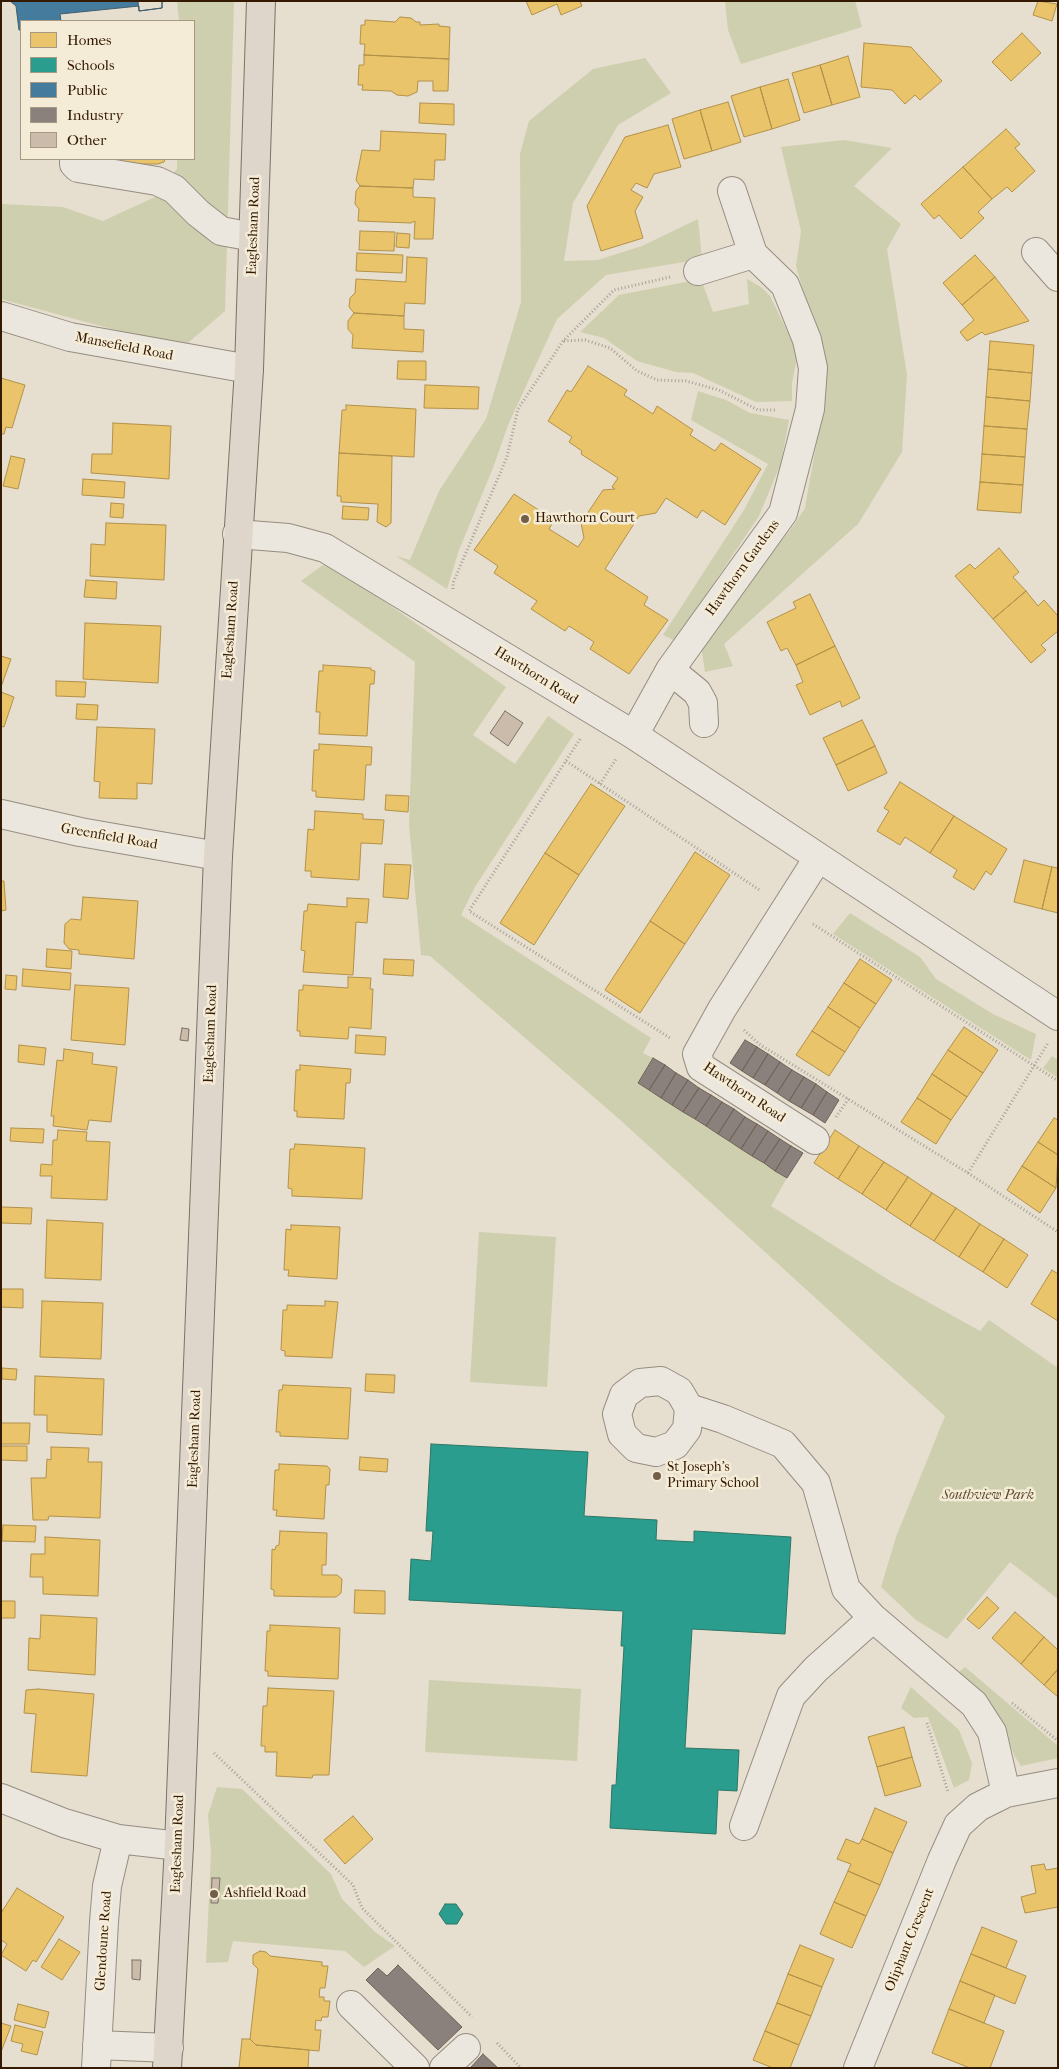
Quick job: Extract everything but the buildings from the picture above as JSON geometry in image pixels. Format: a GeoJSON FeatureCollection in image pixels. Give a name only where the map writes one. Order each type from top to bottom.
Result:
{"type":"FeatureCollection","features":[{"type":"Feature","properties":{"kind":"main road","name":"Eaglesham Road"},"geometry":{"type":"LineString","coordinates":[[168,2058],[179,1846],[182,1730],[218,856],[237,534],[249,370],[261,1]]}},
{"type":"Feature","properties":{"kind":"street"},"geometry":{"type":"LineString","coordinates":[[74,160],[74,164],[78,168],[157,181],[174,189],[198,213],[221,231],[254,237]]}},
{"type":"Feature","properties":{"kind":"street","name":"Hawthorn Gardens"},"geometry":{"type":"LineString","coordinates":[[634,735],[670,670],[783,513],[810,409],[813,368],[807,340],[785,285],[753,254],[732,191]]}},
{"type":"Feature","properties":{"kind":"street"},"geometry":{"type":"LineString","coordinates":[[1036,252],[1058,277]]}},
{"type":"Feature","properties":{"kind":"street"},"geometry":{"type":"LineString","coordinates":[[698,271],[753,254]]}},
{"type":"Feature","properties":{"kind":"street","name":"Mansefield Road"},"geometry":{"type":"LineString","coordinates":[[1,316],[70,337],[249,370]]}},
{"type":"Feature","properties":{"kind":"street","name":"Hawthorn Road"},"geometry":{"type":"LineString","coordinates":[[237,534],[288,538],[325,548],[451,622],[596,714],[634,735],[818,858],[1055,1026]]}},
{"type":"Feature","properties":{"kind":"street"},"geometry":{"type":"LineString","coordinates":[[670,670],[697,692],[704,703],[704,723]]}},
{"type":"Feature","properties":{"kind":"street","name":"Greenfield Road"},"geometry":{"type":"LineString","coordinates":[[1,814],[80,832],[218,856]]}},
{"type":"Feature","properties":{"kind":"street","name":"Hawthorn Road"},"geometry":{"type":"LineString","coordinates":[[815,1140],[700,1067],[696,1054],[722,1009],[818,858]]}},
{"type":"Feature","properties":{"kind":"street"},"geometry":{"type":"LineString","coordinates":[[689,1408],[723,1419],[783,1444],[816,1483],[846,1589],[873,1618],[974,1704],[992,1732],[1006,1793]]}},
{"type":"Feature","properties":{"kind":"street"},"geometry":{"type":"LineString","coordinates":[[744,1826],[791,1696],[816,1669],[873,1618]]}},
{"type":"Feature","properties":{"kind":"street","name":"Oliphant Crescent"},"geometry":{"type":"LineString","coordinates":[[858,2068],[942,1860],[958,1826],[978,1807],[1006,1793],[1058,1783]]}},
{"type":"Feature","properties":{"kind":"street"},"geometry":{"type":"LineString","coordinates":[[1,1798],[64,1823],[118,1839],[179,1846]]}},
{"type":"Feature","properties":{"kind":"street","name":"Glendoune Road"},"geometry":{"type":"LineString","coordinates":[[118,1839],[107,1886],[96,2056],[168,2058]]}},
{"type":"Feature","properties":{"kind":"street"},"geometry":{"type":"LineString","coordinates":[[351,2005],[415,2068]]}},
{"type":"Feature","properties":{"kind":"street"},"geometry":{"type":"LineString","coordinates":[[444,2068],[466,2048]]}},
{"type":"Feature","properties":{"kind":"path"},"geometry":{"type":"LineString","coordinates":[[451,622],[453,583],[507,457],[518,409],[563,341],[614,290],[698,271]]}},
{"type":"Feature","properties":{"kind":"path"},"geometry":{"type":"LineString","coordinates":[[563,341],[585,340],[610,348],[637,371],[657,380],[686,381],[720,390],[758,410],[810,409]]}},
{"type":"Feature","properties":{"kind":"path"},"geometry":{"type":"LineString","coordinates":[[596,714],[469,911],[696,1054]]}},
{"type":"Feature","properties":{"kind":"path"},"geometry":{"type":"LineString","coordinates":[[566,761],[787,908],[1058,1081]]}},
{"type":"Feature","properties":{"kind":"path"},"geometry":{"type":"LineString","coordinates":[[722,1009],[760,1044],[968,1172],[1058,1232]]}},
{"type":"Feature","properties":{"kind":"path"},"geometry":{"type":"LineString","coordinates":[[968,1172],[1034,1066],[1055,1026]]}},
{"type":"Feature","properties":{"kind":"path"},"geometry":{"type":"LineString","coordinates":[[927,1723],[950,1802],[967,1817]]}},
{"type":"Feature","properties":{"kind":"path"},"geometry":{"type":"LineString","coordinates":[[182,1730],[222,1759],[353,1885],[362,1908],[474,2020]]}},
{"type":"Feature","properties":{"kind":"path"},"geometry":{"type":"LineString","coordinates":[[494,2040],[521,2068]]}},
{"type":"Feature","properties":{"kind":"green space"},"geometry":{"type":"Polygon","coordinates":[[[177,1],[234,1],[225,311],[182,348],[1,299],[1,204],[63,207],[103,221],[155,197],[177,169],[177,160],[195,160],[195,20],[179,20],[177,1]]]}},
{"type":"Feature","properties":{"kind":"green space"},"geometry":{"type":"Polygon","coordinates":[[[725,1],[855,1],[862,27],[741,64],[728,30],[725,1]]]}},
{"type":"Feature","properties":{"kind":"green space"},"geometry":{"type":"Polygon","coordinates":[[[645,58],[671,93],[618,125],[573,203],[564,261],[598,260],[642,246],[698,219],[702,259],[606,275],[557,319],[508,425],[493,468],[459,550],[447,589],[396,556],[410,560],[439,491],[486,419],[521,302],[520,154],[529,121],[593,69],[645,58]]]}},
{"type":"Feature","properties":{"kind":"green space"},"geometry":{"type":"Polygon","coordinates":[[[844,140],[892,148],[854,186],[901,224],[887,249],[907,375],[902,452],[858,524],[724,644],[733,666],[705,672],[701,645],[794,525],[805,508],[826,389],[814,329],[796,266],[801,231],[781,147],[844,140]]]}},
{"type":"Feature","properties":{"kind":"green space"},"geometry":{"type":"Polygon","coordinates":[[[701,279],[713,312],[749,304],[747,279],[761,287],[770,296],[798,353],[792,383],[792,401],[756,402],[693,373],[676,372],[637,361],[604,338],[580,332],[619,295],[701,279]]]}},
{"type":"Feature","properties":{"kind":"green space"},"geometry":{"type":"Polygon","coordinates":[[[698,391],[726,400],[750,413],[789,420],[781,463],[759,516],[675,641],[663,635],[744,510],[768,464],[691,420],[698,391]]]}},
{"type":"Feature","properties":{"kind":"green space","name":"Southview Park"},"geometry":{"type":"Polygon","coordinates":[[[323,565],[340,570],[506,687],[473,735],[515,764],[548,716],[574,734],[475,887],[461,915],[651,1038],[643,1053],[653,1058],[638,1083],[787,1178],[771,1206],[892,1282],[980,1331],[989,1320],[1058,1368],[1058,1599],[1010,1562],[947,1639],[916,1620],[881,1587],[896,1537],[945,1416],[618,1118],[430,956],[421,955],[409,824],[415,662],[301,581],[323,565]]]}},
{"type":"Feature","properties":{"kind":"green space"},"geometry":{"type":"Polygon","coordinates":[[[850,913],[920,957],[936,979],[993,1014],[1036,1034],[1031,1060],[833,934],[850,913]]]}},
{"type":"Feature","properties":{"kind":"green space"},"geometry":{"type":"Polygon","coordinates":[[[1052,1056],[1058,1060],[1058,1078],[1043,1068],[1052,1056]]]}},
{"type":"Feature","properties":{"kind":"green space"},"geometry":{"type":"Polygon","coordinates":[[[479,1232],[556,1237],[547,1387],[470,1382],[479,1232]]]}},
{"type":"Feature","properties":{"kind":"green space"},"geometry":{"type":"Polygon","coordinates":[[[965,1667],[1058,1746],[1058,1758],[1021,1766],[1014,1755],[1000,1718],[976,1687],[959,1672],[965,1667]]]}},
{"type":"Feature","properties":{"kind":"green space"},"geometry":{"type":"Polygon","coordinates":[[[429,1680],[581,1689],[577,1761],[425,1752],[429,1680]]]}},
{"type":"Feature","properties":{"kind":"green space"},"geometry":{"type":"Polygon","coordinates":[[[911,1687],[959,1730],[972,1763],[969,1780],[954,1788],[928,1717],[914,1718],[901,1708],[911,1687]]]}},
{"type":"Feature","properties":{"kind":"green space"},"geometry":{"type":"Polygon","coordinates":[[[217,1787],[242,1789],[331,1874],[342,1899],[375,1932],[395,1946],[364,1967],[345,1951],[233,1941],[228,1962],[206,1963],[211,1853],[208,1815],[217,1787]]]}},
{"type":"Feature","properties":{"kind":"place","name":"Hawthorn Court"},"geometry":{"type":"Point","coordinates":[525,519]}},
{"type":"Feature","properties":{"kind":"place","name":"St Joseph's Primary School"},"geometry":{"type":"Point","coordinates":[657,1476]}},
{"type":"Feature","properties":{"kind":"place","name":"Ashfield Road"},"geometry":{"type":"Point","coordinates":[214,1894]}}]}
